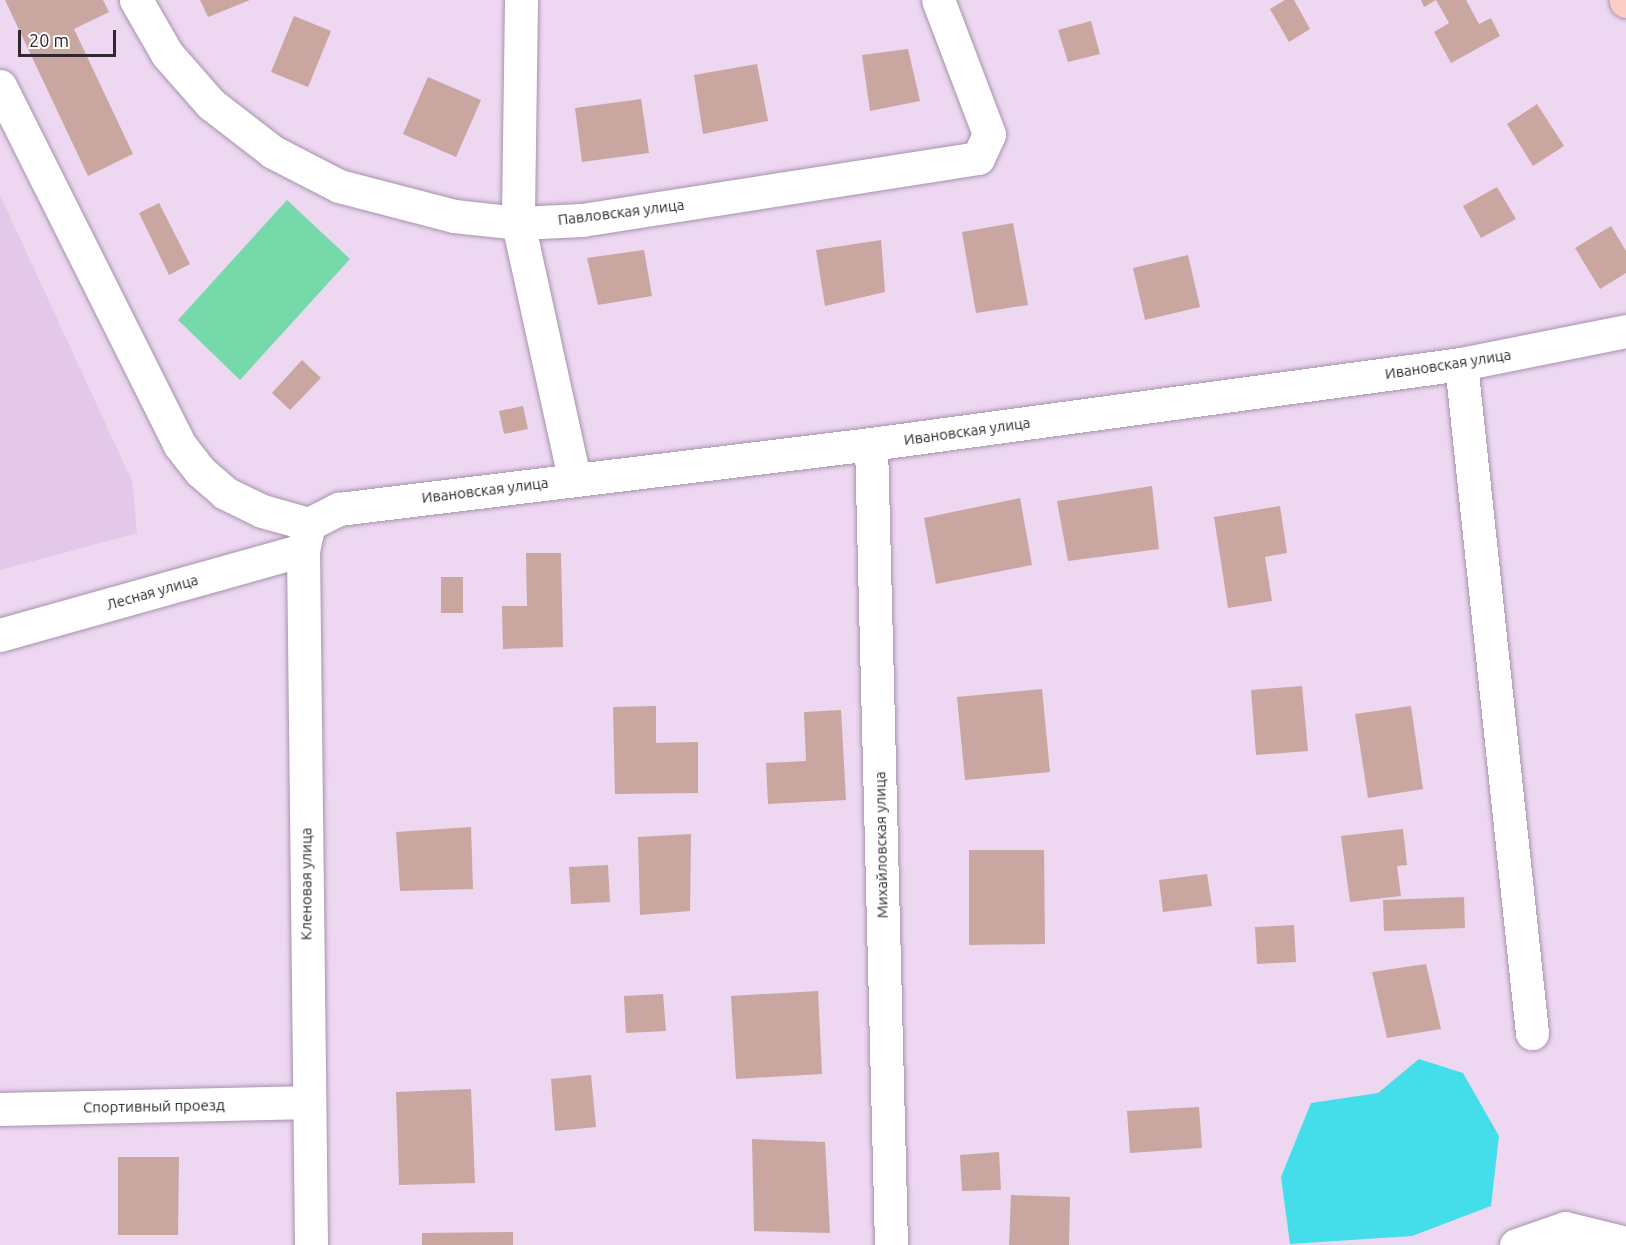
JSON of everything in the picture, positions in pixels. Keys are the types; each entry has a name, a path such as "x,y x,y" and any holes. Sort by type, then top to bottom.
{"street":[{"name":"Павловская улица","path":"136,0 167,54 211,104 273,152 339,186 454,216 518,223 582,220 978,158 986,147 989,134 938,0"},
{"path":"521,0 518,223 574,478"},
{"path":"0,86 179,444 200,471 225,493 262,511 306,537"},
{"name":"Ивановская улица","path":"306,537 339,509 574,478 871,444 1461,364 1626,331"},
{"path":"1461,364 1533,1033"},
{"name":"Михайловская улица","path":"871,444 891,1245"},
{"name":"Лесная улица","path":"0,635 306,537"},
{"name":"Кленовая улица","path":"306,537 307,1102 311,1245"},
{"name":"Спортивный проезд","path":"0,1109 307,1102"},
{"path":"1516,1245 1565,1228 1626,1243"}],"shaded area":[{"path":"0,195 132,481 137,533 0,570"}],"green space":[{"path":"287,200 350,259 240,380 178,320"}],"water":[{"path":"1419,1059 1463,1073 1499,1136 1491,1206 1412,1236 1290,1244 1281,1177 1311,1103 1378,1093"}],"building":[{"path":"5,0 103,0 109,12 74,29 133,154 88,176"},
{"path":"200,0 250,0 208,17"},
{"path":"1285,0 1294,0 1310,29 1289,42 1270,9"},
{"path":"1421,0 1436,0 1424,7"},
{"path":"1436,0 1466,0 1479,24 1491,18 1500,36 1451,63 1434,32 1449,23"},
{"path":"294,16 331,31 308,87 271,72"},
{"path":"1091,21 1100,54 1068,62 1058,30"},
{"path":"908,49 920,101 870,111 862,55"},
{"path":"757,64 768,121 703,134 694,75"},
{"path":"428,77 481,100 456,157 403,134"},
{"path":"641,99 649,153 582,162 575,108"},
{"path":"1537,104 1564,146 1533,166 1507,124"},
{"path":"1497,187 1516,219 1481,238 1463,206"},
{"path":"159,203 190,264 169,275 139,213"},
{"path":"1013,223 1028,305 976,313 962,232"},
{"path":"1611,226 1626,251 1626,273 1600,289 1575,248"},
{"path":"881,240 885,292 825,306 816,250"},
{"path":"644,250 652,296 598,305 587,258"},
{"path":"1188,255 1200,307 1145,320 1133,268"},
{"path":"302,360 321,378 290,410 272,393"},
{"path":"523,406 528,429 504,434 499,411"},
{"path":"1152,486 1159,549 1068,561 1057,501"},
{"path":"1020,498 1032,565 936,584 924,518"},
{"path":"1280,506 1287,553 1265,557 1272,601 1228,608 1214,517"},
{"path":"526,553 561,553 563,647 503,649 502,606 527,606"},
{"path":"441,577 463,577 463,613 441,613"},
{"path":"1302,686 1308,751 1256,755 1251,690"},
{"path":"1042,689 1050,772 965,780 957,697"},
{"path":"656,706 656,743 698,742 698,793 615,794 613,707"},
{"path":"1411,706 1423,789 1368,798 1355,714"},
{"path":"841,710 846,800 768,804 766,763 806,761 804,712"},
{"path":"471,827 473,889 400,891 396,832"},
{"path":"1403,829 1407,865 1397,866 1401,896 1350,902 1341,836"},
{"path":"691,834 690,911 640,915 638,837"},
{"path":"969,850 1044,850 1045,944 969,945"},
{"path":"608,865 610,902 571,904 569,867"},
{"path":"1207,874 1212,906 1163,912 1159,880"},
{"path":"1464,897 1465,928 1384,931 1383,900"},
{"path":"1294,925 1296,962 1257,964 1255,927"},
{"path":"1426,964 1441,1029 1387,1038 1372,972"},
{"path":"818,991 822,1074 736,1079 731,996"},
{"path":"663,994 666,1031 626,1033 624,996"},
{"path":"591,1075 596,1127 555,1131 551,1079"},
{"path":"471,1089 475,1183 399,1185 396,1092"},
{"path":"1199,1107 1202,1148 1130,1153 1127,1111"},
{"path":"752,1139 825,1142 830,1233 754,1231"},
{"path":"999,1152 1001,1190 962,1191 960,1155"},
{"path":"118,1157 179,1157 178,1235 118,1235"},
{"path":"1011,1195 1070,1197 1069,1245 1009,1245"},
{"path":"513,1232 513,1245 422,1245 422,1233"}]}
